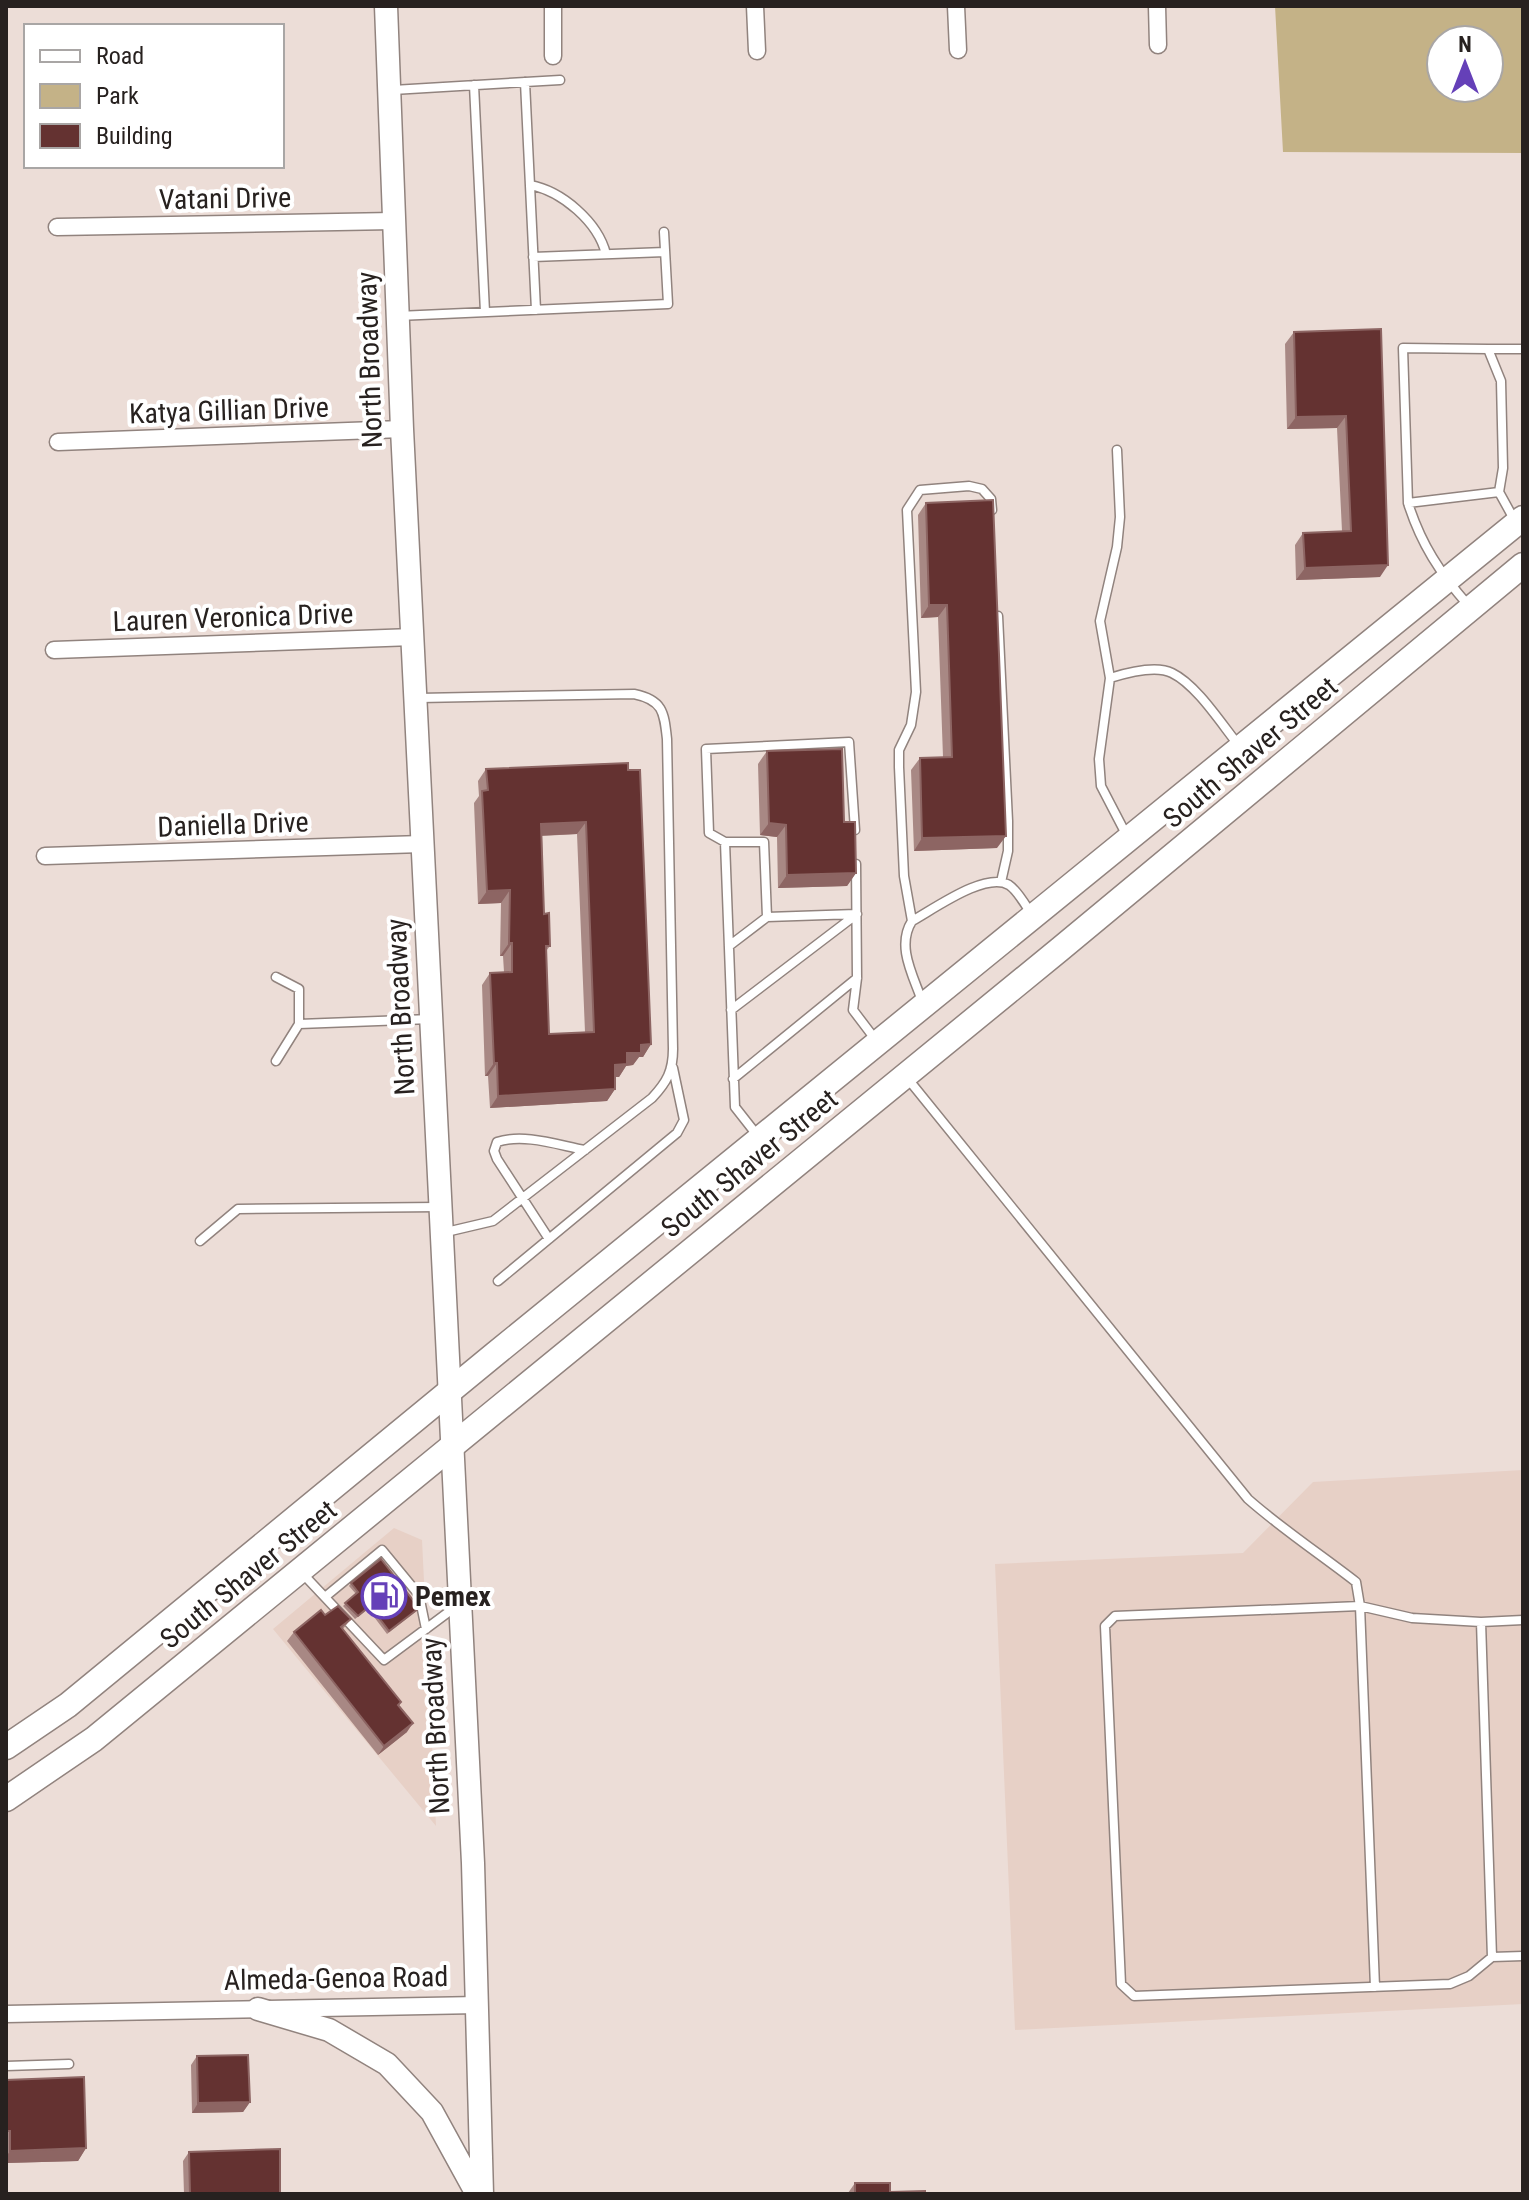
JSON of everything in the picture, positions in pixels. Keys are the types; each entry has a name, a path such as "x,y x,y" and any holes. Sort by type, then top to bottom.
{"main road":[{"name":"South Shaver Street","path":"6,1747 68,1705 160,1631 1519,521"},
{"name":"South Shaver Street","path":"6,1799 94,1739 1059,950 1523,565"},
{"path":"1240,748 1264,779"},
{"path":"1033,916 1059,950"},
{"path":"878,1042 905,1075"},
{"path":"160,1631 186,1664"}],"street":[{"name":"North Broadway","path":"386,6 402,429 478,2005"},
{"path":"553,6 553,56"},
{"path":"755,6 757,51"},
{"path":"956,6 958,50"},
{"path":"1157,6 1158,45"},
{"name":"Vatani Drive","path":"57,227 393,221"},
{"name":"Katya Gillian Drive","path":"58,442 402,429"},
{"name":"Lauren Veronica Drive","path":"54,650 413,637"},
{"name":"Daniella Drive","path":"45,856 422,844"},
{"name":"Almeda-Genoa Road","path":"6,2014 478,2005 480,2194"},
{"path":"258,2009 329,2030 387,2064 432,2112 480,2194"}],"lane":[{"path":"389,90 560,80"},
{"path":"525,82 536,310"},
{"path":"474,85 485,312"},
{"path":"530,185 552,192 592,225 603,240 606,254"},
{"path":"397,316 668,304 664,232"},
{"path":"533,257 665,252"},
{"path":"1471,608 1446,580 1418,535 1408,503 1403,348 1523,349"},
{"path":"1488,349 1501,381 1503,468 1499,492 1519,521"},
{"path":"1117,450 1120,517 1117,547 1100,621 1110,678 1099,759 1101,786 1128,839"},
{"path":"912,921 904,876 899,767 899,750 911,725 916,692 907,510 920,490 969,486 982,489 991,499 992,514"},
{"path":"1408,503 1499,492"},
{"path":"997,606 1008,821 1008,851 1001,882"},
{"path":"1110,678 1128,672 1169,671 1188,684 1240,748"},
{"path":"415,699 634,694 651,697 660,706 667,739 673,1067 684,1120 677,1133 498,1281"},
{"path":"767,917 764,842 725,842 709,833 706,749 849,742 855,842"},
{"path":"725,842 735,1107 760,1139"},
{"path":"856,857 857,978 853,1010 878,1042"},
{"path":"923,1006 905,954 905,932 912,921 983,882 1001,882 1011,886 1033,916"},
{"path":"729,946 767,917 857,914"},
{"path":"731,1010 857,914"},
{"path":"276,977 299,989 299,1024 276,1061"},
{"path":"733,1079 857,978"},
{"path":"299,1024 431,1019"},
{"path":"441,1233 493,1221 652,1098 667,1082 673,1067"},
{"path":"905,1075 1248,1499 1277,1525 1313,1548 1356,1582 1360,1606 1375,1987"},
{"path":"549,1239 497,1159 494,1151 497,1142 521,1138 585,1150"},
{"path":"200,1241 238,1209 440,1207"},
{"path":"325,1597 382,1550 419,1595 426,1629"},
{"path":"300,1571 384,1660 459,1604"},
{"path":"1523,1620 1481,1622 1412,1618 1360,1606 1115,1616 1105,1626 1121,1984 1134,1996 1450,1984 1469,1976 1492,1957 1523,1956"},
{"path":"1481,1622 1492,1957"},
{"path":"6,2066 69,2064"}],"shaded area":[{"path":"1523,1470 1523,2004 1015,2030 995,1564 1243,1553 1313,1482"},
{"path":"394,1528 422,1540 436,1826 273,1629"}],"green space":[{"path":"1275,6 1523,6 1523,153 1283,152"}],"building":[{"path":"1381,329 1388,565 1305,568 1303,533 1351,531 1346,416 1296,417 1294,332"},
{"path":"993,500 1006,836 922,838 920,758 952,757 947,605 929,605 926,503"},
{"path":"842,749 844,822 855,822 856,873 787,875 786,825 769,823 767,751"},
{"path":"628,763 628,770 640,770 651,1044 641,1045 641,1053 627,1053 627,1064 615,1065 615,1089 498,1096 490,973 512,972 512,943 509,943 510,890 487,891 482,791 488,790 486,769","holes":["586,822 594,1032 549,1034 546,946 550,946 549,913 544,914 541,824"]},
{"path":"381,1559 418,1609 389,1631 370,1606 358,1616 345,1603 358,1592 351,1583"},
{"path":"338,1606 351,1619 341,1627 401,1702 398,1705 413,1723 384,1746 294,1632 321,1610 325,1615"},
{"path":"248,2055 250,2102 198,2103 197,2056"},
{"path":"84,2077 86,2148 10,2151 10,2131 6,2131 6,2080"},
{"path":"280,2149 280,2194 190,2194 189,2152"},
{"path":"855,2183 890,2183 890,2192 925,2191 925,2194 843,2194 855,2193"}],"place":[{"name":"Pemex","path":"384,1596"}]}
